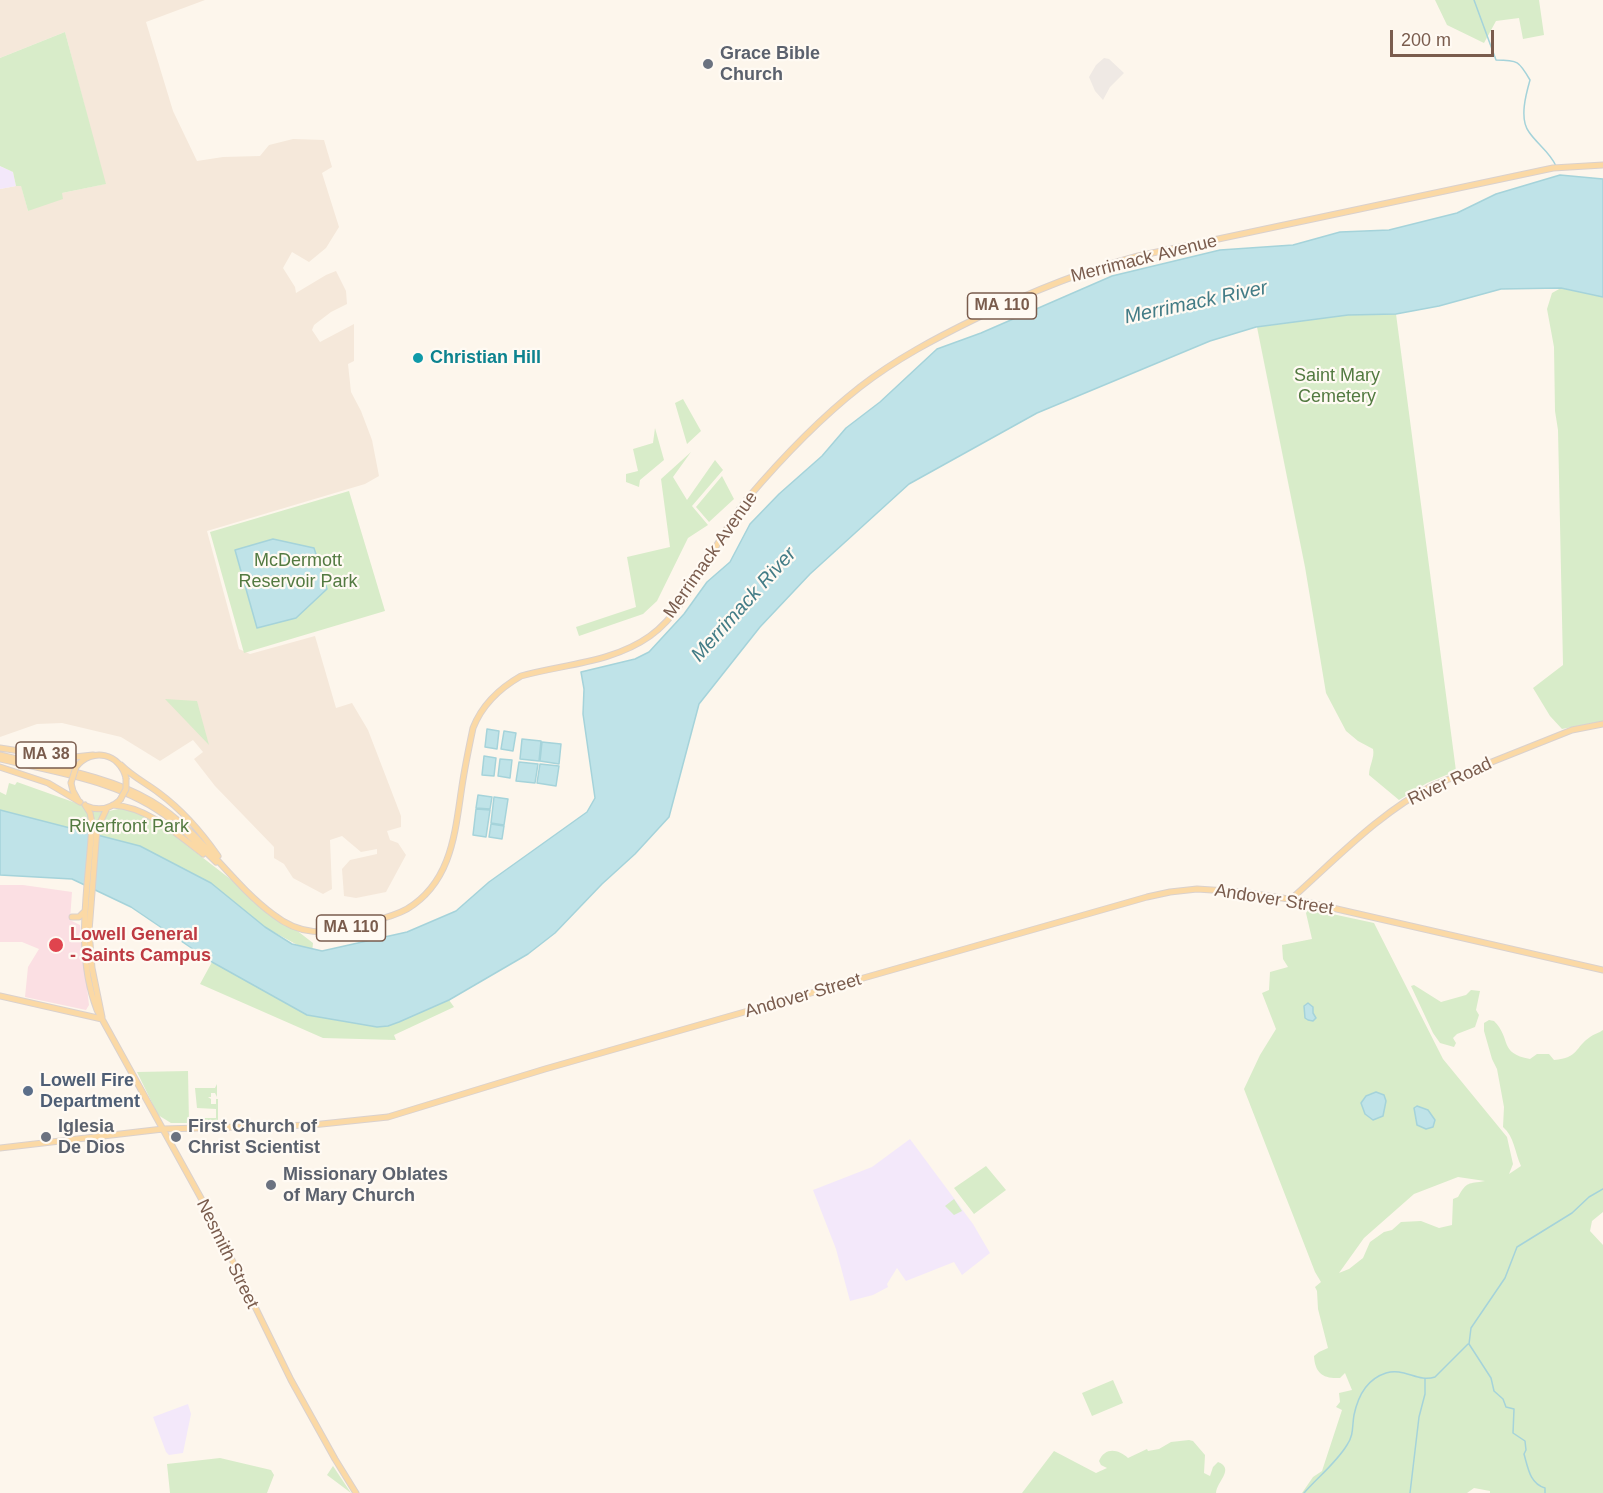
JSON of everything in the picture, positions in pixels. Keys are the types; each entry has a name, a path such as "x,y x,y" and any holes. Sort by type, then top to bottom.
{"main road":[{"name":"Merrimack Avenue","path":"235,879 278,919 309,932 344,930 390,916 410,907 434,885 449,857 472,728 478,716 496,694 508,683 521,676 619,654 651,635 676,609 746,501 792,449 860,387 897,361 936,338 1045,286 1138,256 1553,168 1603,165"},
{"name":"River Road","path":"1290,900 1345,851 1413,796 1434,785 1572,730 1603,724"},
{"name":"MA 38","path":"0,748 69,758 93,755"},
{"path":"93,755 85,758 76,767 71,783 73,791 82,804 97,809 110,807 120,800 126,789 126,778 121,765"},
{"name":"MA 110","path":"93,755 108,756 132,776 164,797 210,844 235,879"},
{"path":"0,757 105,785 135,796 171,819 235,879"},
{"name":"MA 38","path":"0,767 48,783 82,804"},
{"name":"Nesmith Street","path":"82,804 91,816 95,828 88,900 89,940 93,976 102,1019"},
{"name":"MA 110","path":"110,807 132,808 158,822 235,879"},
{"name":"Nesmith Street","path":"95,828 110,807"},
{"name":"Andover Street","path":"0,1148 163,1129 312,1125 388,1117 545,1069 1147,897 1197,889 1242,892 1290,900 1603,970"},
{"name":"Nesmith Street","path":"88,900 85,911 85,958 93,999 102,1019 221,1237 291,1380 335,1459 356,1491"},
{"path":"72,917 80,916 85,911"},
{"path":"89,940 93,934 100,933"},
{"path":"0,996 102,1019"},
{"path":"78,1013 90,1010 93,999"}],"shaded area":[{"path":"0,0 205,0 146,22 173,111 197,161 223,157 260,156 269,145 293,139 324,140 332,167 322,173 339,227 326,248 309,262 292,252 283,268 295,287 296,293 336,271 346,291 347,304 331,312 314,325 312,330 320,342 354,324 354,361 348,364 351,392 372,440 379,476 365,484 207,531 239,649 250,654 315,636 336,708 352,703 368,730 401,816 401,827 387,831 390,840 398,843 406,855 386,892 356,898 344,896 342,869 350,860 377,854 377,849 361,852 342,836 330,840 332,889 323,894 293,878 284,864 274,858 274,847 215,786 194,759 203,752 193,740 160,761 121,737 62,723 37,724 0,737 0,189 21,185 28,211 62,193 105,184 65,32 0,58"},
{"path":"1104,58 1109,59 1124,73 1110,87 1103,100 1095,91 1089,77 1096,65"},
{"path":"0,166 13,172 16,186 0,189"},
{"name":"Lowell General - Saints Campus","path":"0,885 23,885 72,892 70,920 80,925 89,1005 86,1010 25,997 28,967 39,949 22,942 0,942"},
{"path":"910,1139 973,1224 990,1253 962,1275 954,1262 906,1281 897,1268 887,1284 888,1287 873,1295 850,1301 836,1249 813,1190 872,1167"},
{"path":"188,1404 191,1414 183,1453 169,1455 153,1417"}],"green space":[{"path":"1435,0 1539,0 1544,35 1523,39 1519,18 1496,21 1484,43 1447,25"},
{"path":"65,32 106,184 62,193 63,199 28,211 21,186 16,186 13,172 0,166 0,58"},
{"path":"1561,288 1603,297 1603,721 1562,729 1550,716 1533,688 1563,665 1558,430 1555,411 1554,347 1547,309 1552,293"},
{"name":"Saint Mary Cemetery","path":"1396,314 1456,771 1427,783 1399,800 1369,775 1373,749 1346,731 1326,693 1305,567 1257,327 1348,315"},
{"path":"683,399 701,431 687,444 675,403"},
{"path":"655,428 664,460 640,480 639,487 626,482 626,474 638,471 633,449 653,443"},
{"path":"691,452 673,477 687,500 715,460 723,470 692,506 708,525 688,538 657,601 643,614 579,636 576,627 636,607 627,557 670,547 661,479"},
{"path":"722,476 734,499 709,522 696,507"},
{"name":"McDermott Reservoir Park","path":"349,491 385,611 244,653 210,532"},
{"path":"165,699 197,701 209,745"},
{"name":"Riverfront Park","path":"17,782 104,813 124,808 145,813 313,943 312,953 270,930 0,816 0,792 6,795 9,783 15,785"},
{"path":"1309,909 1374,923 1443,1059 1507,1137 1513,1164 1509,1174 1521,1166 1512,1140 1503,1127 1504,1107 1497,1069 1484,1031 1484,1023 1489,1020 1494,1021 1509,1049 1513,1053 1530,1059 1537,1054 1549,1054 1554,1060 1568,1057 1590,1037 1603,1030 1603,1212 1592,1221 1590,1231 1603,1245 1603,1493 1490,1493 1490,1491 1474,1488 1467,1493 1302,1493 1313,1477 1322,1471 1342,1410 1336,1407 1340,1402 1339,1393 1352,1390 1345,1373 1340,1378 1329,1377 1321,1374 1316,1367 1314,1356 1328,1348 1315,1287 1321,1282 1315,1272 1244,1089 1260,1055 1276,1029 1262,993 1269,990 1270,972 1288,967 1283,959 1282,945 1312,939 1306,913","holes":["1458,1177 1485,1181 1468,1184 1458,1197 1453,1199 1452,1225 1439,1228 1421,1221 1401,1222 1392,1230 1384,1232 1370,1242 1363,1258 1349,1269 1339,1273 1364,1238 1414,1194"]},
{"path":"212,962 307,1015 399,1022 449,1000 454,1007 394,1035 396,1040 323,1038 200,984"},
{"path":"1414,985 1441,1002 1466,995 1471,990 1480,991 1476,1010 1479,1015 1475,1027 1457,1034 1453,1038 1456,1043 1454,1047 1440,1043 1411,986"},
{"path":"188,1071 189,1123 171,1123 158,1115 137,1072"},
{"path":"217,1084 217,1097 215,1093 211,1093 211,1097 208,1097 211,1099 211,1104 216,1104 216,1099 218,1099 218,1121 197,1121 197,1118 216,1118 216,1109 197,1108 195,1088 215,1088"},
{"path":"986,1166 1006,1190 974,1214 954,1188"},
{"path":"954,1199 962,1211 954,1215 945,1206"},
{"path":"1113,1380 1123,1403 1092,1416 1082,1393"},
{"path":"1193,1441 1205,1455 1204,1473 1210,1476 1213,1467 1218,1462 1225,1468 1216,1493 1022,1493 1054,1451 1096,1473 1107,1468 1099,1461 1105,1453 1116,1451 1128,1458 1147,1449 1148,1451 1159,1449 1171,1442"},
{"path":"220,1458 271,1470 274,1475 267,1493 170,1493 167,1464"},
{"path":"333,1466 351,1493 327,1475"}],"water":[{"name":"Merrimack River","path":"1560,175 1603,179 1603,297 1561,288 1501,289 1439,306 1396,314 1348,315 1256,327 1210,341 1037,413 909,484 810,574 760,627 699,704 669,817 555,933 528,954 449,1000 388,1026 377,1027 307,1015 212,962 131,907 72,879 0,875 0,810 140,846 211,883 265,927 292,944 322,951 407,932 456,911 489,882 587,812 595,798 583,714 584,689 581,672 635,659 649,652 684,614 707,582 730,562 750,524 779,494 822,456 846,428 880,402 937,349 981,333 1112,276 1220,250 1293,245 1340,232 1389,230 1457,213 1496,194"},
{"path":"273,539 314,548 327,589 296,618 257,628 235,550"},
{"path":"487,729 499,731 497,749 485,747"},
{"path":"504,731 516,733 513,751 501,749"},
{"path":"522,739 541,741 539,761 520,759"},
{"path":"542,742 561,744 559,764 540,761"},
{"path":"484,756 496,758 494,776 482,775"},
{"path":"500,759 512,760 510,778 498,776"},
{"path":"519,762 538,764 535,783 516,781"},
{"path":"540,764 559,766 556,786 537,783"},
{"path":"478,795 492,797 490,809 476,808"},
{"path":"494,797 508,799 504,825 491,823"},
{"path":"476,809 490,810 486,837 473,835"},
{"path":"491,824 504,826 502,839 489,837"},
{"path":"1308,1003 1313,1007 1316,1018 1313,1021 1305,1018 1304,1006"},
{"path":"1376,1092 1384,1095 1386,1101 1383,1116 1373,1120 1365,1114 1361,1103 1366,1096"},
{"path":"1417,1106 1428,1110 1435,1120 1433,1127 1426,1129 1417,1125 1414,1108"}],"waterway":[{"path":"1474,0 1496,60 1514,61 1530,80 1524,106 1526,127 1556,166"},
{"path":"1545,1493 1545,1488 1536,1483 1528,1470 1524,1454 1525,1441 1513,1433 1514,1409 1506,1407 1503,1399 1494,1391 1491,1378 1469,1344 1471,1328 1505,1278 1517,1247 1572,1213 1589,1197 1603,1189"},
{"path":"1304,1493 1343,1452 1352,1434 1354,1415 1361,1395 1374,1379 1393,1372 1423,1378 1435,1377 1468,1344"},
{"path":"1410,1493 1419,1417 1425,1394 1425,1379"}],"place":[{"name":"Grace Bible Church","path":"708,64"},
{"name":"Christian Hill","path":"418,358"},
{"name":"Lowell General - Saints Campus","path":"56,945"},
{"name":"Lowell Fire Department","path":"28,1091"},
{"name":"Iglesia De Dios","path":"46,1137"},
{"name":"First Church of Christ Scientist","path":"176,1137"},
{"name":"Missionary Oblates of Mary Church","path":"271,1185"}]}
